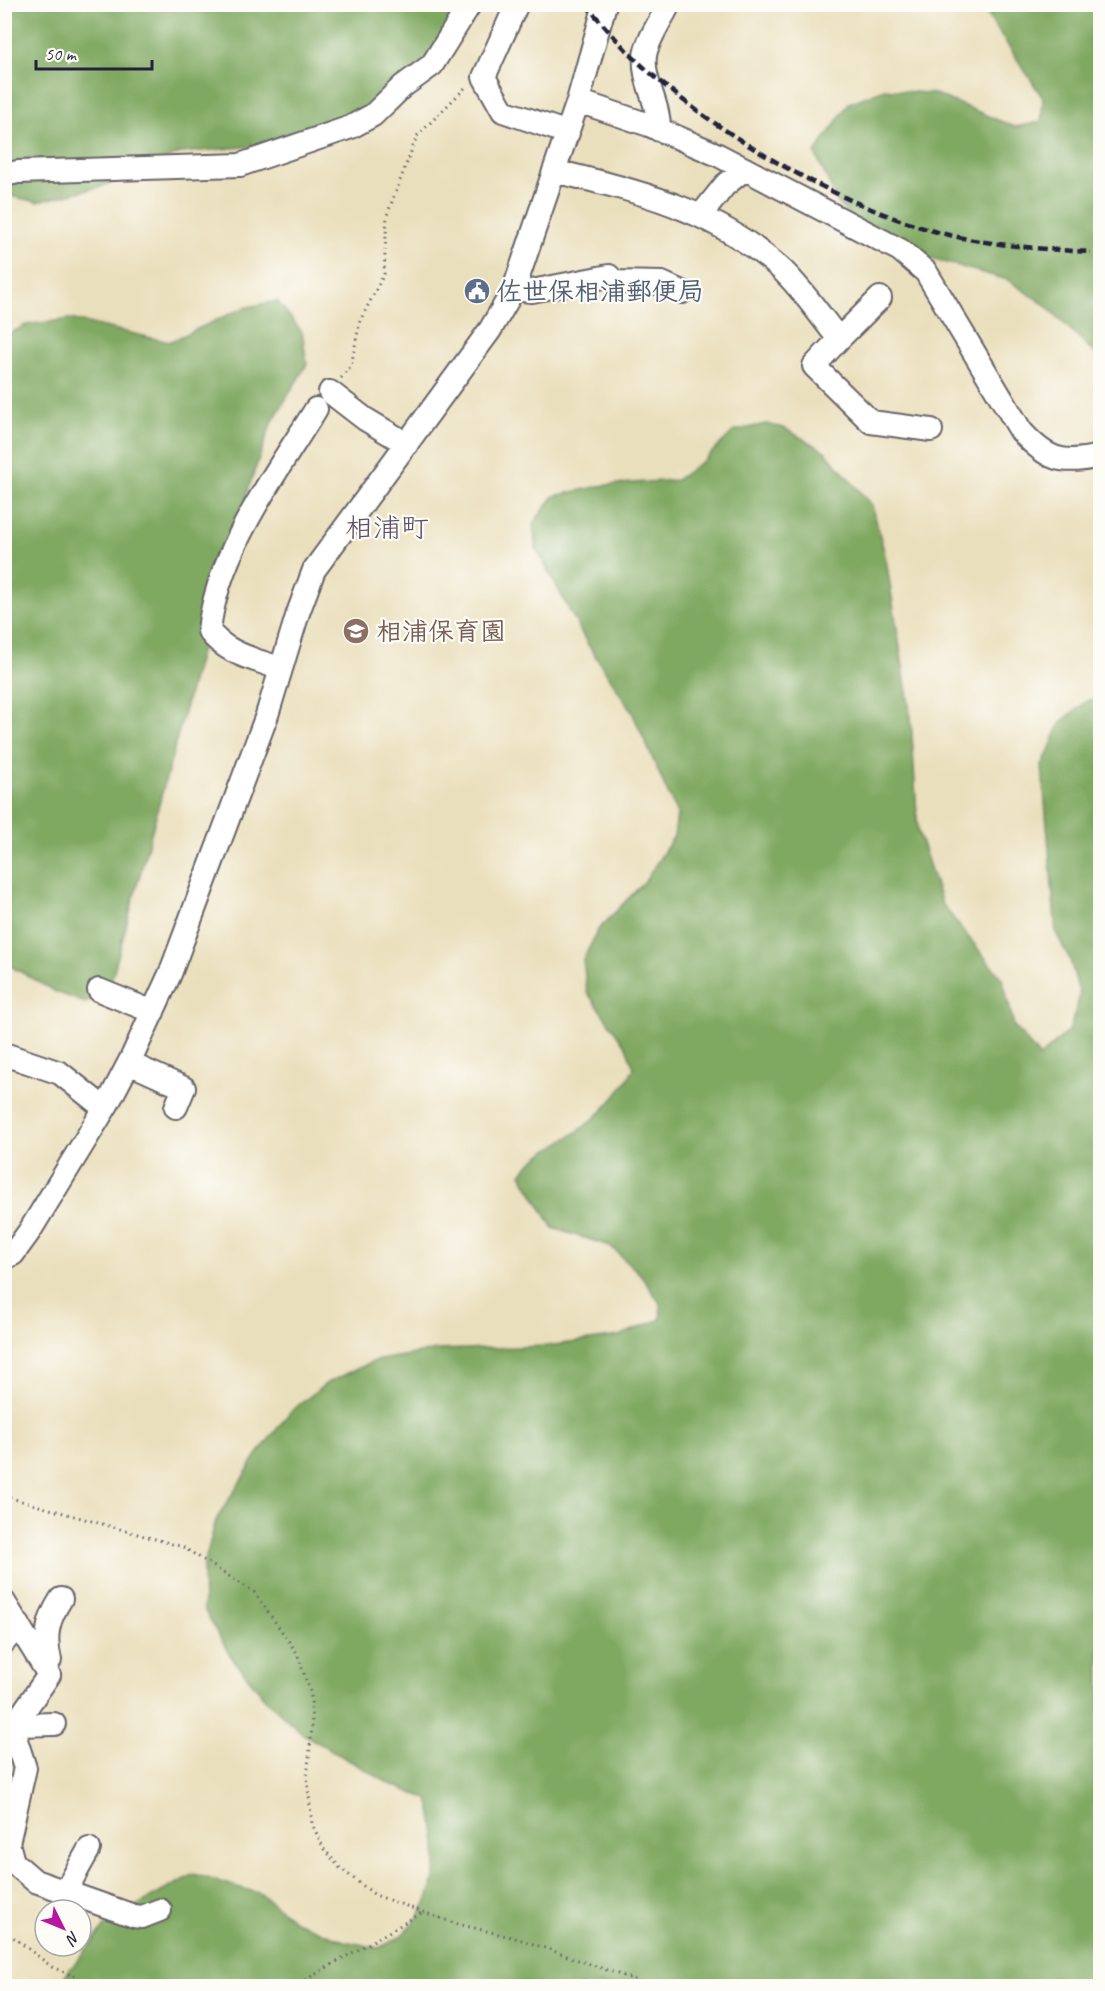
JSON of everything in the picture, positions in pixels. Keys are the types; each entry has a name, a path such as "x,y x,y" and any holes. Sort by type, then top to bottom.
{"street":[{"path":"4,175 18,172 240,165 351,127 373,115 403,86 432,65 470,4"},
{"path":"517,4 484,77 503,111 568,133"},
{"path":"4,1258 13,1254 29,1232 104,1108 129,1063 153,1012 170,974 239,791 314,570 503,310 514,289 568,133 605,4"},
{"path":"659,130 660,114 647,76 645,55 669,4"},
{"path":"578,101 659,130 745,169 900,250 926,272 1021,431 1039,451 1057,460 1081,460 1101,456"},
{"path":"701,215 725,185 745,169"},
{"path":"554,171 625,188 701,215 738,235 782,270 839,339"},
{"path":"514,289 532,291 609,276 614,282 662,283 682,292"},
{"path":"880,298 814,366 871,422 931,430"},
{"path":"330,392 365,419 406,444"},
{"path":"281,669 229,650 218,643 209,631 212,605 228,561 259,499 316,409"},
{"path":"99,990 153,1012"},
{"path":"4,1054 60,1073 104,1108"},
{"path":"129,1063 184,1088 176,1107"},
{"path":"42,1662 51,1660 46,1644 47,1628 61,1599"},
{"path":"4,1602 12,1633 42,1662 49,1675 20,1718 18,1725 16,1740 24,1768 6,1852 22,1873 35,1881 134,1916 142,1917 160,1911"},
{"path":"18,1725 54,1724"},
{"path":"65,1892 89,1849"}],"path":[{"path":"330,392 351,366 360,321 384,274 387,215 417,136 466,86 475,85 484,77"},
{"path":"4,1497 183,1547 254,1592 297,1653 311,1695 312,1728 307,1777 312,1824 324,1849 340,1868 375,1895 423,1912 519,1939 652,1986"},
{"path":"295,1986 423,1912"},
{"path":"4,1930 52,1966 98,1986"}],"green space":[{"path":"4,5 475,5 444,56 397,109 348,137 180,153 103,186 37,202 5,195"},
{"path":"981,5 1100,5 1100,358 1045,305 1008,280 879,244 839,205 815,153 849,103 884,89 935,94 1015,127 1041,122 1043,98"},
{"path":"277,301 302,332 307,364 271,424 250,484 210,616 108,993 85,1003 56,992 5,963 5,336 26,325 70,319 169,342 243,308"},
{"path":"766,424 784,428 825,451 872,505 886,559 911,718 918,831 942,904 1003,980 1014,1026 1040,1057 1070,1029 1080,995 1070,960 1056,933 1042,766 1061,722 1088,700 1100,699 1100,1986 47,1986 59,1983 79,1958 93,1958 93,1941 110,1920 194,1874 261,1894 295,1921 344,1941 379,1948 403,1934 426,1904 432,1887 436,1853 428,1799 390,1784 303,1734 266,1700 230,1655 204,1609 203,1568 216,1520 257,1455 290,1412 327,1383 374,1361 437,1350 547,1346 619,1336 661,1319 660,1303 640,1274 610,1246 553,1228 521,1174 539,1156 575,1133 601,1112 616,1096 634,1068 626,1047 587,992 583,960 598,930 645,881 674,836 677,814 632,712 587,643 536,548 533,524 554,496 605,485 676,480 704,460 734,431"}],"railway":[{"path":"585,4 634,58 699,112 776,162 817,184 858,203 937,232 994,243 1091,252"}],"place":[{"name":"佐世保相浦郵便局","path":"477,291"},
{"name":"相浦保育園","path":"356,631"}],"district":[{"name":"相浦町","path":"387,527"}]}
